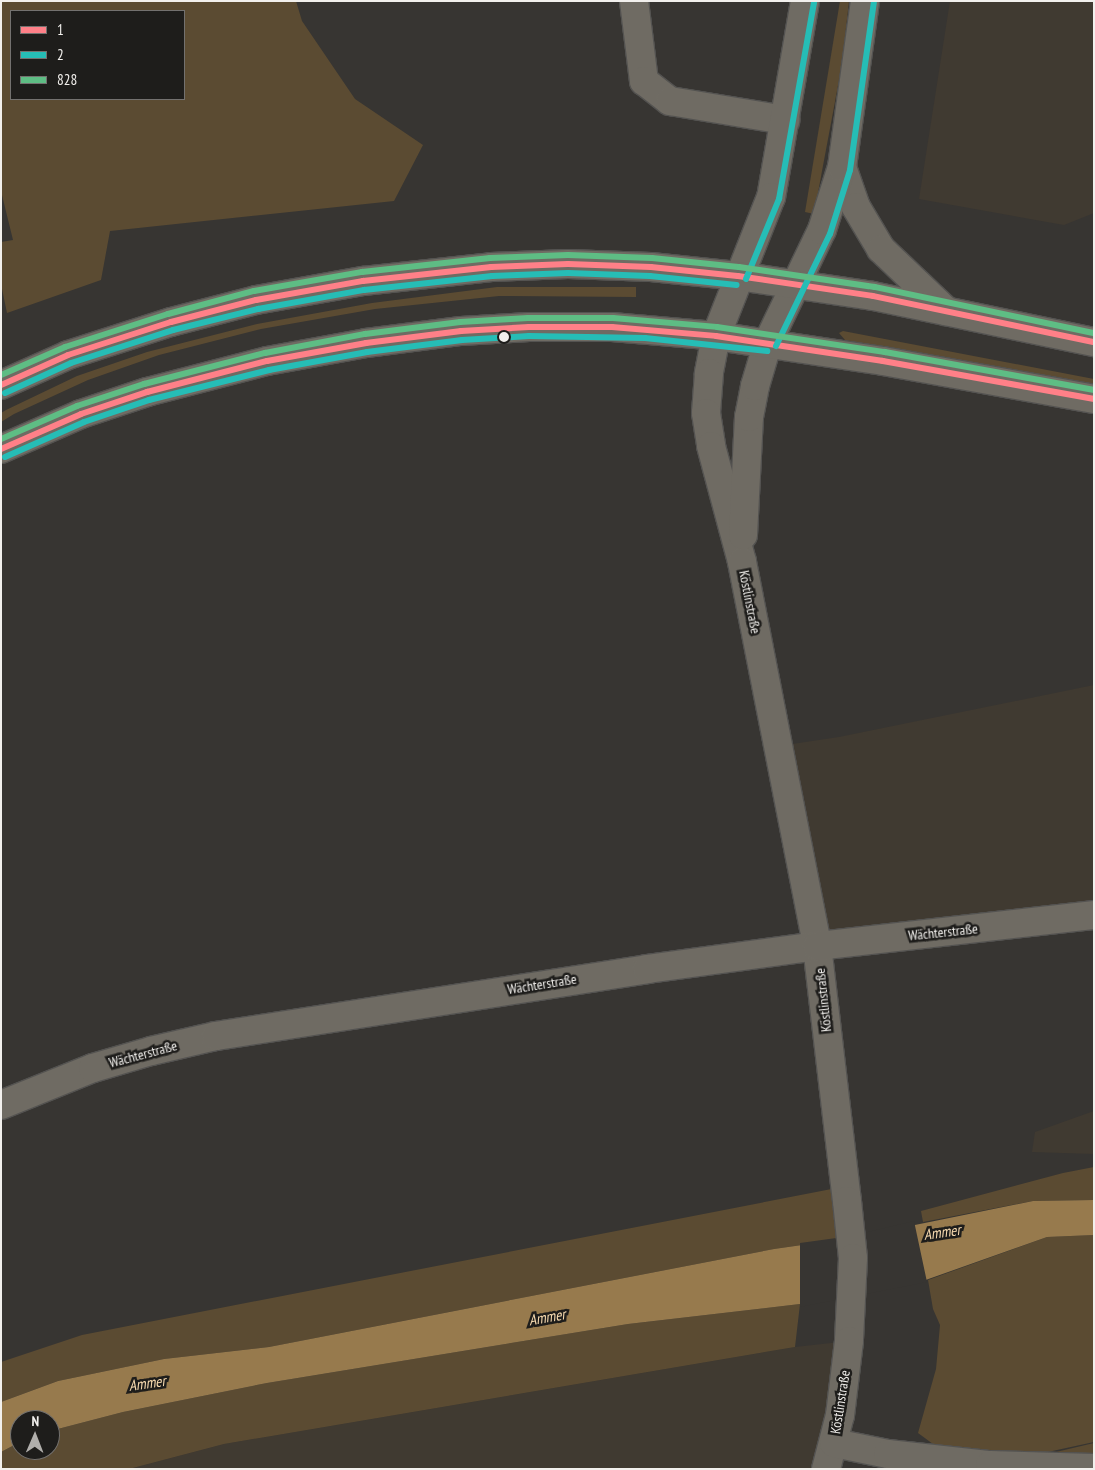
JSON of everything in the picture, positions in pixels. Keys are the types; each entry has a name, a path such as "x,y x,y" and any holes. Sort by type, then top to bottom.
{"street":[{"path":"634,1 644,81 663,96 670,101 785,120"},
{"name":"Köstlinstraße","path":"805,1 770,197 716,336 709,373 706,413 711,446 742,562 817,946 853,1258 849,1341 840,1415 826,1469"},
{"name":"Köstlinstraße","path":"742,562 749,417 755,386 768,342 822,230 842,167 865,1"},
{"path":"842,167 856,207 881,248 946,310"},
{"path":"1,385 68,356 171,322 256,300 363,281 491,267 568,264 651,266 797,283 946,310 1094,342"},
{"path":"1,449 21,438 81,414 147,392 267,361 366,343 462,331 530,327 612,327 768,342 1094,399"},
{"name":"Wächterstraße","path":"2,1102 93,1068 151,1051 216,1036 647,968 817,946 1094,915"},
{"path":"834,1443 888,1454 990,1466 1094,1468"}],"shaded area":[{"path":"1,1 296,1 302,21 355,99 423,145 394,201 110,231 101,280 7,313 1,284 1,242 13,240 1,191"},
{"path":"840,1 849,1 842,64 814,214 805,212"},
{"path":"950,1 1094,1 1094,213 1064,225 919,199"},
{"path":"497,287 636,287 636,297 499,296 375,309 261,329 159,355 88,380 14,414 1,422 1,413 6,410 77,376 147,352 257,324 372,303"},
{"path":"843,331 1094,379 1094,387 845,340 839,333"},
{"path":"1094,685 1094,915 817,946 779,746 839,737"},
{"path":"1094,1111 1094,1154 1032,1152 1035,1132"},
{"path":"1094,1167 1094,1200 1033,1201 923,1222 921,1211 1063,1173"},
{"path":"847,1186 851,1238 774,1249 269,1347 164,1359 58,1381 1,1402 1,1362 82,1335"},
{"path":"1094,1235 1094,1442 1020,1458 971,1452 933,1444 918,1433 936,1369 940,1325 933,1309 928,1280 1047,1237"},
{"path":"800,1304 795,1347 224,1444 129,1469 1,1469 1,1452 10,1447 10,1460 60,1460 60,1428 123,1412 267,1383 628,1324"},
{"path":"849,1341 819,1469 129,1469 224,1444 795,1347"},
{"path":"1094,1443 1094,1460 1022,1460"}],"water":[{"name":"Ammer","path":"1094,1200 1094,1235 1047,1237 920,1282 800,1304 628,1324 267,1383 123,1412 60,1428 60,1410 10,1410 10,1447 1,1452 1,1402 58,1381 164,1359 269,1347 774,1249 851,1238 1033,1201"}],"pier":[{"path":"914,1221 927,1282 800,1307 800,1243 851,1236"}],"transit line":[{"name":"2","path":"746,279 779,199 814,2"},
{"name":"2","path":"776,346 830,234 850,170 874,2"},
{"name":"828","path":"1,375 65,347 168,314 254,291 362,272 490,258 568,255 652,258 739,267 875,287 1094,333"},
{"name":"1","path":"1,385 68,355 171,322 256,300 363,281 491,267 568,264 651,267 738,276 873,296 1094,342"},
{"name":"2","path":"5,393 71,363 173,330 258,309 364,290 492,276 568,273 650,276 737,285"},
{"name":"828","path":"1,439 77,406 144,384 265,353 365,334 460,322 528,318 613,318 717,327 885,352 1094,390"},
{"name":"1","path":"1,449 81,414 147,392 267,361 366,343 461,331 529,327 612,327 716,336 883,361 1094,399"},
{"name":"2","path":"5,457 84,422 149,400 269,370 367,352 462,340 529,336 645,338 767,351"}]}
